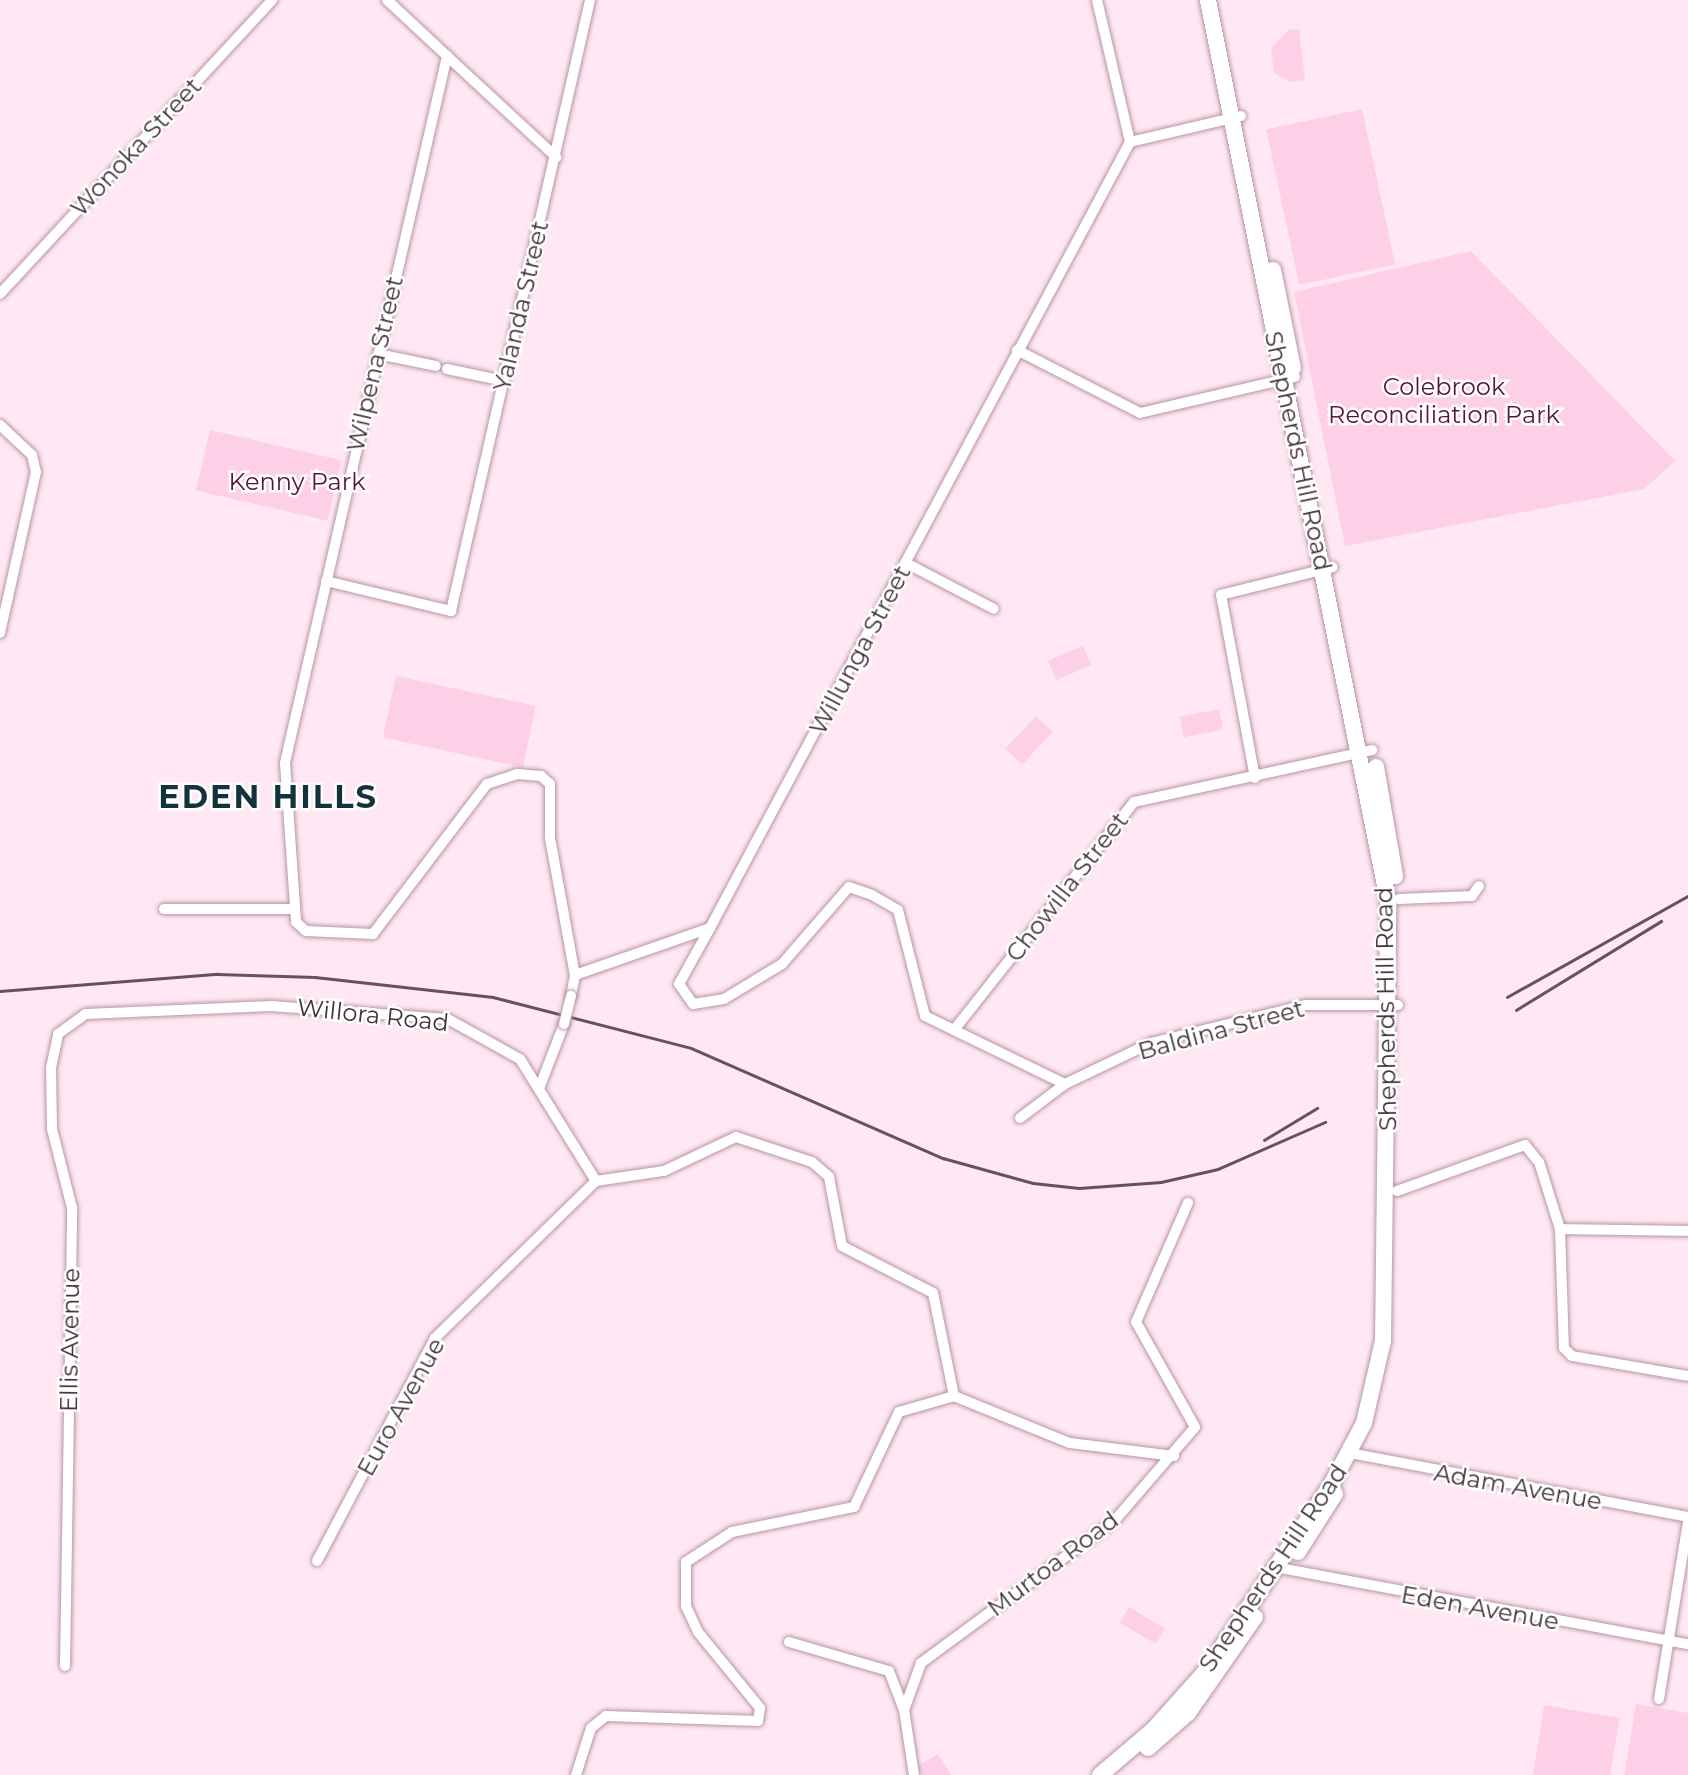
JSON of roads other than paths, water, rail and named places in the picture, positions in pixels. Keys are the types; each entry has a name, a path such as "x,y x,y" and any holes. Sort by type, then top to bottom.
{"main road":[{"name":"Shepherds Hill Road","path":"1208,0 1236,117 1328,569 1399,899 1393,1005 1383,1341 1371,1402 1354,1455"},
{"name":"Shepherds Hill Road","path":"1218,0 1236,117"},
{"name":"Shepherds Hill Road","path":"1113,1775 1188,1713 1354,1455 1387,1384 1397,1191 1393,1005 1388,901 1367,751"},
{"name":"Shepherds Hill Road","path":"1100,1775 1178,1706 1279,1570"}],"street":[{"name":"Wonoka Street","path":"0,293 272,0"},
{"path":"387,0 556,157"},
{"name":"Yalanda Street","path":"326,582 451,611 590,0"},
{"path":"1097,0 1130,142 1236,117"},
{"name":"Wilpena Street","path":"447,56 326,582 283,784 296,922 306,931 373,933 487,784 517,774 541,776 550,783 550,838 575,975"},
{"name":"Willunga Street","path":"954,1030 921,1010 898,910 872,895 849,887 782,964 724,999 693,1004 679,984 1130,142"},
{"path":"1017,350 1140,413 1291,379"},
{"path":"378,354 504,381"},
{"path":"0,425 32,455 36,472 0,633"},
{"path":"906,563 994,609"},
{"path":"1255,778 1221,596 1328,569"},
{"name":"Chowilla Street","path":"954,1030 1134,802 1255,778 1367,751"},
{"path":"1399,899 1472,896 1479,886"},
{"path":"164,909 295,909"},
{"path":"540,1086 564,1024 575,975 710,928"},
{"name":"Baldina Street","path":"1020,1118 1065,1084 1151,1043 1306,1005 1393,1005"},
{"name":"Willora Road","path":"67,1021 128,1007 342,1007 425,1016 505,1046 540,1086 596,1181"},
{"name":"Ellis Avenue","path":"65,1667 72,1208 50,1113 52,1048 67,1021"},
{"path":"954,1030 1065,1084"},
{"path":"596,1181 664,1171 736,1137 822,1168 830,1177 842,1246 933,1293 954,1396"},
{"path":"1397,1191 1525,1145 1539,1162 1560,1228 1564,1348 1572,1356 1688,1376"},
{"name":"Euro Avenue","path":"317,1561 435,1339 596,1181"},
{"name":"Murtoa Road","path":"914,1775 904,1710 921,1663 1116,1519 1174,1456 1195,1427 1136,1322 1188,1203"},
{"path":"1560,1228 1688,1231"},
{"path":"576,1775 591,1728 606,1716 758,1721 760,1708 698,1632 686,1606 686,1562 732,1532 854,1507 899,1412 954,1396 1070,1443 1174,1456"},
{"name":"Adam Avenue","path":"1354,1455 1688,1519"},
{"path":"1659,1699 1688,1519"},
{"name":"Eden Avenue","path":"1279,1570 1688,1644"},
{"path":"789,1642 889,1671 904,1710"}],"railway":[{"path":"1507,997 1688,896"},
{"path":"1516,1010 1661,921"},
{"path":"0,991 217,974 315,977 493,997 691,1048 943,1158 1033,1183 1079,1188 1161,1182 1218,1169 1325,1122"},
{"path":"1264,1140 1317,1108"}],"district":[{"name":"EDEN HILLS","path":"268,797"}],"park label":[{"name":"Colebrook Reconciliation Park","path":"1444,401"},
{"name":"Kenny Park","path":"297,482"}]}
